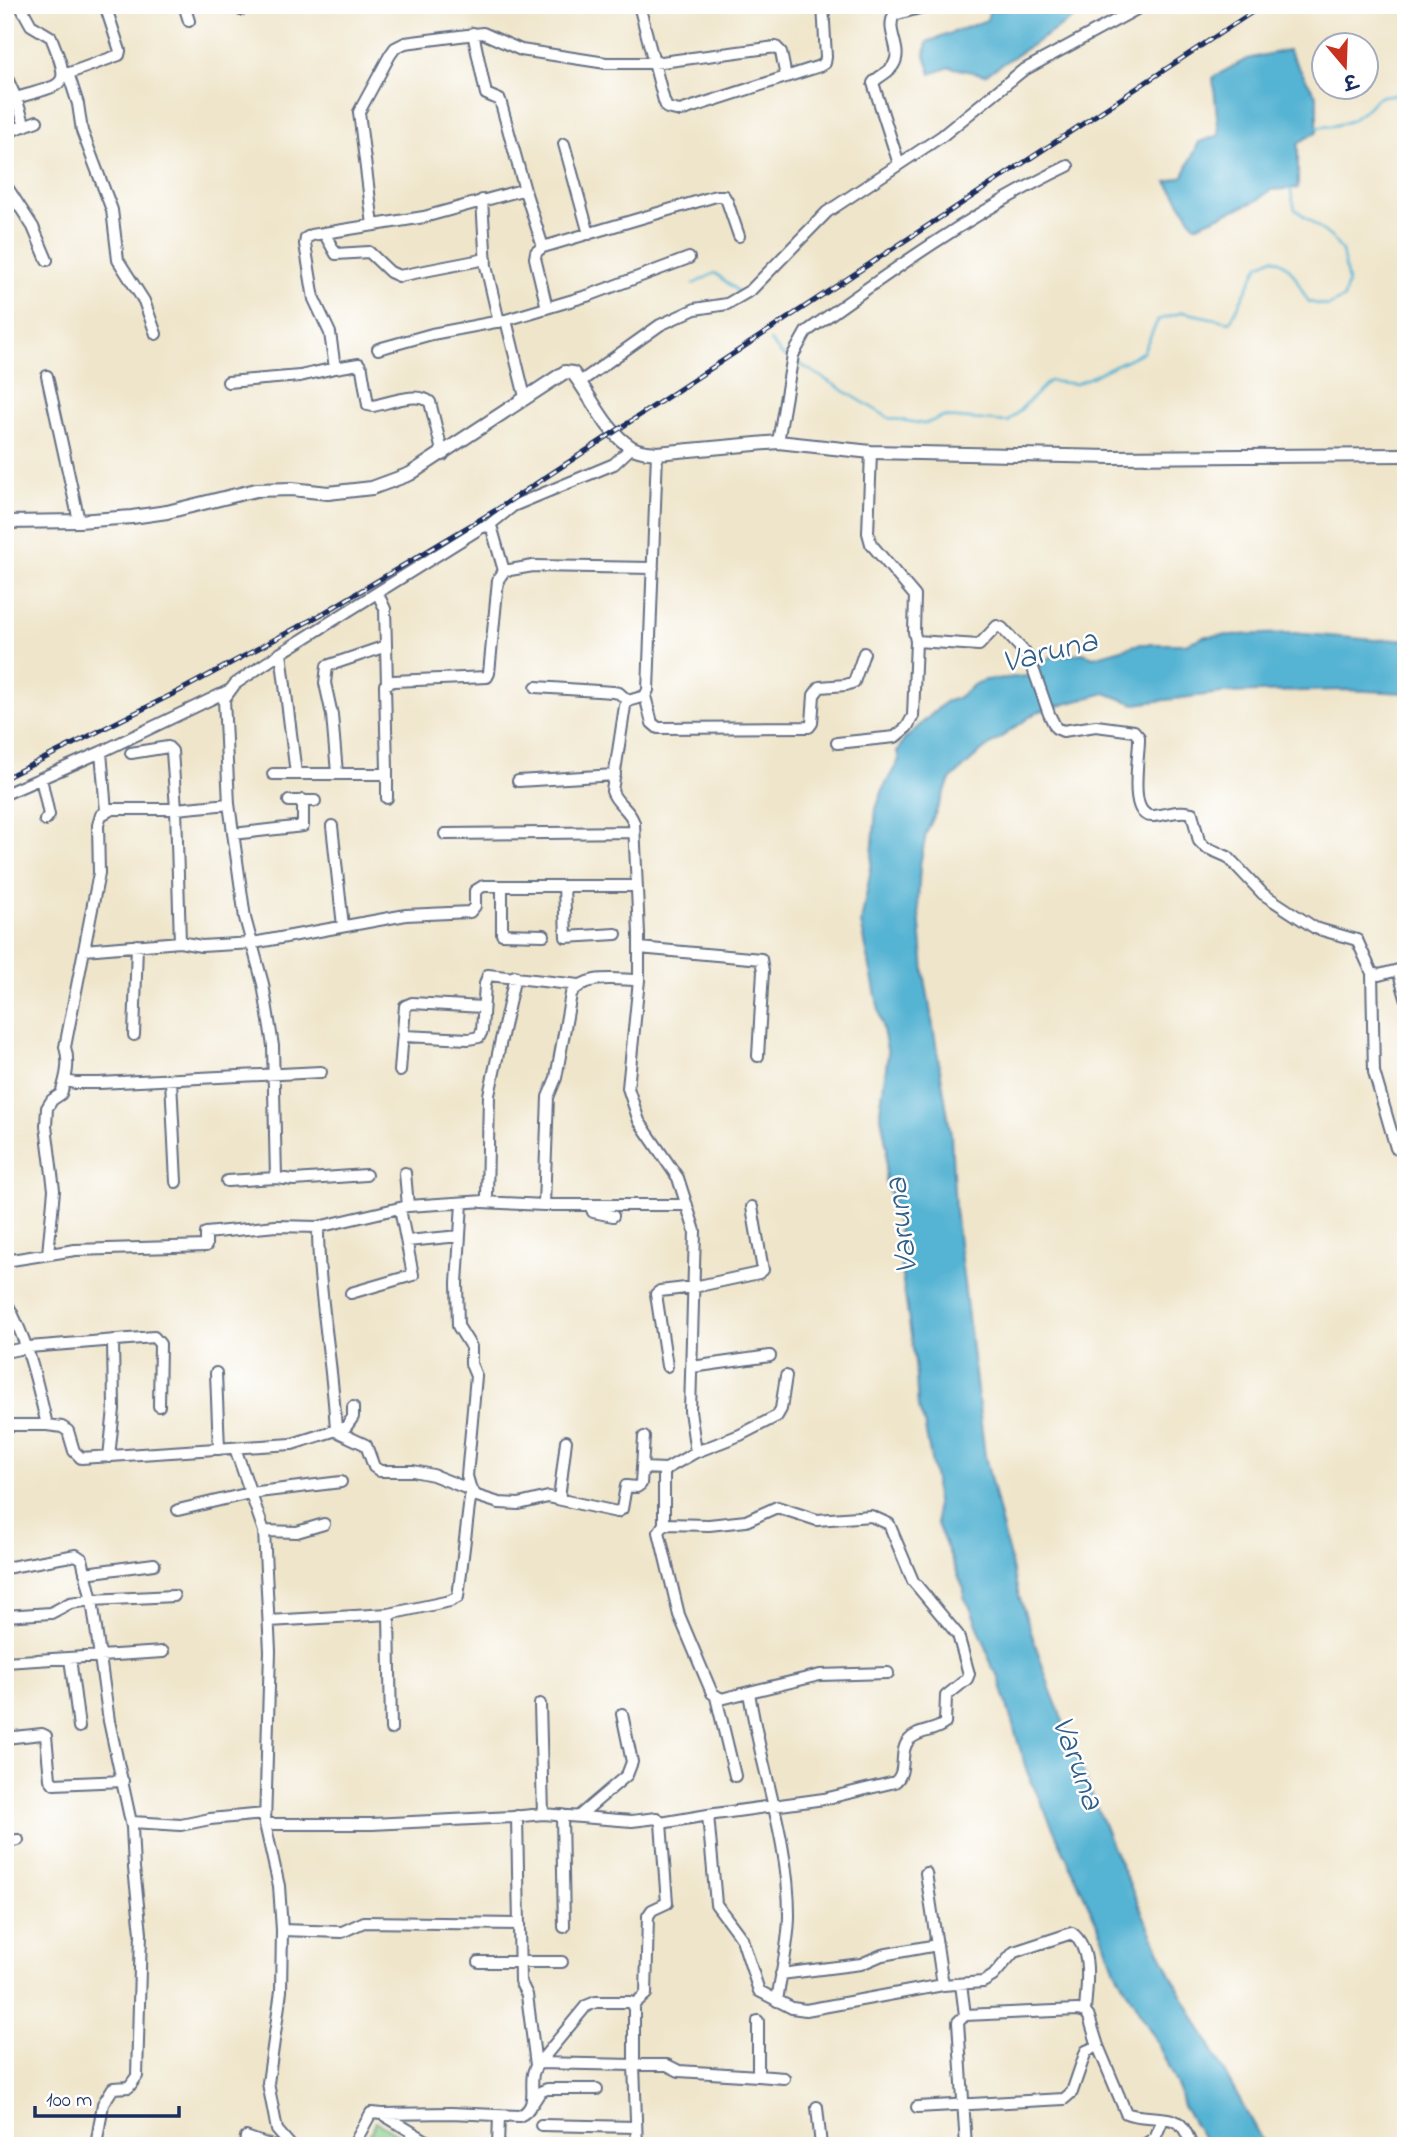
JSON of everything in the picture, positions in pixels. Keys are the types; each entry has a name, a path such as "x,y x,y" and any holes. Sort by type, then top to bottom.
{"street":[{"path":"20,5 31,25 51,37 78,104 82,131 114,216 120,267 144,301 156,334"},
{"path":"16,99 54,87 66,74 120,55 105,5"},
{"path":"184,5 188,21"},
{"path":"639,5 664,101 672,111 680,111 825,63 823,5"},
{"path":"899,164 873,83 895,64 897,56 890,26 894,15 930,5"},
{"path":"580,382 660,325 695,309 727,304 751,290 827,212 942,136 1022,71 1144,5"},
{"path":"473,33 486,94 500,100 542,247"},
{"path":"373,225 359,118 362,106 396,48 405,43 473,33 493,35 521,50 607,63 654,63 776,47 781,52 786,77"},
{"path":"5,74 25,126"},
{"path":"5,133 37,121"},
{"path":"564,144 589,234"},
{"path":"778,442 792,361 806,332 1009,198 1068,166"},
{"path":"5,184 33,226 47,260"},
{"path":"335,368 330,333 314,299 304,244 306,239 312,234 424,217 522,190 526,194"},
{"path":"547,308 535,258 536,252 542,247 716,196 724,196 727,201 739,236"},
{"path":"482,200 486,259 525,397"},
{"path":"324,233 336,254 369,252 390,272 399,276 486,259"},
{"path":"378,349 547,308 689,258"},
{"path":"228,382 300,376 359,364 368,405 417,397 430,402 443,454"},
{"path":"5,522 79,521 167,512 256,490 283,489 328,493 356,491 390,483 443,454 565,372 573,373 615,433 631,448 641,452 657,453 778,442 871,452 1111,457 1406,455"},
{"path":"47,376 79,521"},
{"path":"5,794 101,752 230,690 281,653 482,527 488,526 513,506 614,464 631,448"},
{"path":"837,743 895,737 907,727 913,716 915,596 875,550 868,533 871,452"},
{"path":"657,453 648,690 645,696 652,723 658,728 809,727 812,723 816,691 820,687 854,682 864,653"},
{"path":"488,526 492,529 504,571"},
{"path":"387,683 486,677 489,673 498,580 504,571 533,566 653,568"},
{"path":"378,594 385,609 387,798"},
{"path":"916,641 979,645 997,626 1002,628 1026,652 1056,728 1063,731 1096,726 1134,731 1139,737 1136,792 1142,814 1150,817 1186,811 1192,813 1199,841 1228,857 1263,894 1307,925 1357,940 1372,973 1374,1072 1396,1148"},
{"path":"337,773 332,715 326,689 327,666 386,646"},
{"path":"281,653 296,774"},
{"path":"536,687 613,692 619,693 628,701"},
{"path":"230,690 224,706 229,804 245,918 266,999 274,1057 276,1178"},
{"path":"645,696 628,701 624,710 612,791 614,798 632,816 634,831 639,979 628,1088 639,1121 678,1178 695,1231 690,1411 696,1452"},
{"path":"131,752 168,747 172,751 180,942"},
{"path":"101,752 106,811"},
{"path":"273,774 381,775 387,770"},
{"path":"518,781 615,775"},
{"path":"41,778 49,815 45,820"},
{"path":"233,834 303,826 309,801 289,800"},
{"path":"48,1254 54,1190 46,1126 47,1108 52,1100 61,1094 66,1081 68,1055 65,1047 99,873 98,825 101,815 106,811 229,804"},
{"path":"331,826 343,926"},
{"path":"445,834 634,831"},
{"path":"502,886 502,934 544,934"},
{"path":"564,886 566,937 615,934"},
{"path":"84,950 180,942 201,946 253,943 406,915 470,912 475,906 477,888 636,886"},
{"path":"134,1035 137,945"},
{"path":"639,948 761,959 763,971 758,1056"},
{"path":"1372,973 1379,975 1402,969 1406,998"},
{"path":"404,1036 474,1039 481,1035 486,976 515,976 579,985"},
{"path":"482,1202 487,1197 489,1095 515,976"},
{"path":"544,1205 548,1097 556,1078 571,994 579,985 592,980 639,979"},
{"path":"400,1071 404,1008 408,1004 483,1007"},
{"path":"66,1081 83,1084 321,1072"},
{"path":"172,1080 176,1182"},
{"path":"351,1293 412,1275 404,1207 405,1173"},
{"path":"227,1181 366,1175"},
{"path":"5,1261 75,1250 206,1246 206,1233 276,1226 318,1227 404,1207 482,1202 687,1205"},
{"path":"269,1621 388,1614 458,1597 471,1490 467,1469 476,1376 471,1364 471,1347 458,1326 462,1203"},
{"path":"590,1205 593,1212 613,1216"},
{"path":"667,1366 655,1296 660,1291 694,1287 763,1270 752,1207"},
{"path":"318,1227 336,1430"},
{"path":"407,1241 460,1236"},
{"path":"5,1300 29,1347 47,1425"},
{"path":"5,1352 29,1347 147,1337 157,1339 160,1348 159,1406"},
{"path":"109,1457 114,1409 113,1340"},
{"path":"692,1367 770,1356"},
{"path":"216,1373 219,1449"},
{"path":"642,1468 666,1469 696,1452 740,1435 777,1416 781,1409 786,1376"},
{"path":"5,1425 62,1427 68,1431 74,1451 81,1458 109,1457 292,1444 346,1427 350,1423 353,1407"},
{"path":"336,1430 366,1445 374,1467 380,1471 413,1471 433,1475 471,1490 485,1500 499,1503 519,1504 543,1497 619,1511 622,1509 624,1489 641,1484 644,1437"},
{"path":"559,1499 566,1441"},
{"path":"235,1448 264,1531 270,1664 265,1819 279,1886 282,1930 281,1991 268,2083 277,2130 288,2145"},
{"path":"666,1469 664,1524 659,1532 680,1615 716,1698 735,1776"},
{"path":"178,1510 250,1493 341,1482"},
{"path":"661,1823 824,1799 899,1780 906,1743 910,1738 941,1727 945,1723 946,1696 967,1679 969,1674 958,1635 916,1585 893,1529 877,1517 817,1520 777,1507 746,1521 709,1525 664,1524"},
{"path":"264,1531 297,1532 324,1524"},
{"path":"5,1568 76,1555 82,1559 92,1600 109,1721 132,1822 141,1933 137,2076 129,2087 113,2088 103,2104 96,2146"},
{"path":"85,1573 154,1564"},
{"path":"5,1616 51,1613 70,1603 92,1600 174,1597"},
{"path":"388,1614 391,1729"},
{"path":"5,1661 163,1652"},
{"path":"70,1658 79,1727"},
{"path":"716,1698 820,1675 888,1672"},
{"path":"749,1692 775,1807 789,1916 777,2001"},
{"path":"540,1704 543,1814"},
{"path":"580,1815 630,1770 632,1762 622,1714"},
{"path":"5,1738 42,1734 46,1736 50,1779 54,1784 123,1781"},
{"path":"132,1822 181,1825 210,1819 265,1819 372,1824 543,1814 632,1821 657,1818 661,1823 667,1903 652,1910 648,1916 646,1994 633,2005"},
{"path":"562,1815 564,1927"},
{"path":"708,1815 716,1904 742,1939 759,1991 798,2011 943,1985 988,1980 1014,1952 1072,1933 1077,1937 1087,1961 1085,2012 1126,2113 1174,2120 1181,2124 1192,2146"},
{"path":"517,1816 520,1981 527,1995 538,2064"},
{"path":"5,1842 18,1840"},
{"path":"926,1873 943,1985"},
{"path":"282,1930 342,1932 364,1922 519,1924"},
{"path":"781,1974 861,1964 882,1955 937,1945"},
{"path":"480,1962 562,1962"},
{"path":"961,1984 965,2015"},
{"path":"532,2104 533,2070 583,2009 591,2003 627,2001 633,2005"},
{"path":"633,2005 637,2146"},
{"path":"966,2146 958,2022 965,2015 1029,2011 1085,2012"},
{"path":"758,2021 758,2076"},
{"path":"917,2107 1064,2099 1072,2092 1086,2050 1098,2046"},
{"path":"538,2064 667,2065 680,2071 784,2078"},
{"path":"353,2146 371,2113 519,2116 528,2112 540,2092 547,2089 597,2089"},
{"path":"817,2107 821,2146"},
{"path":"382,2114 435,2146"},
{"path":"498,2146 499,2116"},
{"path":"1142,2146 1155,2138 1163,2119"},
{"path":"541,2126 636,2127"},
{"path":"245,2146 246,2137 272,2146"}],"green space":[{"path":"376,2121 417,2146 364,2146"}],"water":[{"path":"991,5 1094,5 985,75 950,67 931,74 925,55 927,42 987,20"},
{"path":"1288,50 1310,86 1310,102 1317,102 1317,132 1298,143 1298,188 1271,190 1256,201 1195,226 1167,182 1183,176 1199,142 1219,135 1213,77 1247,59"},
{"name":"Varuna","path":"1294,633 1375,640 1406,639 1406,693 1346,690 1221,693 1135,704 1105,693 1037,712 983,750 950,780 926,834 920,865 918,901 924,972 951,1135 955,1210 985,1456 1019,1596 1051,1691 1112,1846 1169,1971 1265,2146 1208,2146 1183,2106 1179,2090 1157,2042 1115,1970 1101,1932 1027,1772 998,1675 991,1666 987,1649 937,1524 935,1480 924,1423 918,1407 915,1363 901,1268 902,1245 890,1192 885,1182 887,1148 880,1111 888,1054 861,923 871,868 876,809 884,787 899,760 897,752 904,740 945,702 957,698 975,684 986,680 1027,676 1050,657 1083,653 1094,657 1139,644 1185,644 1206,636"}],"waterway":[{"path":"1315,128 1349,121 1379,97 1406,95"},
{"path":"795,361 889,418 924,424 943,417 1008,422 1049,381 1076,384 1143,352 1158,320 1183,312 1230,322 1259,265 1273,258 1291,271 1309,302 1328,306 1344,298 1348,282 1342,251 1332,238 1295,209 1290,188"},
{"path":"693,284 715,273 740,293"},
{"path":"770,341 782,355 789,358"}],"railway":[{"path":"5,778 181,690 322,614 496,510 1263,5"}]}
